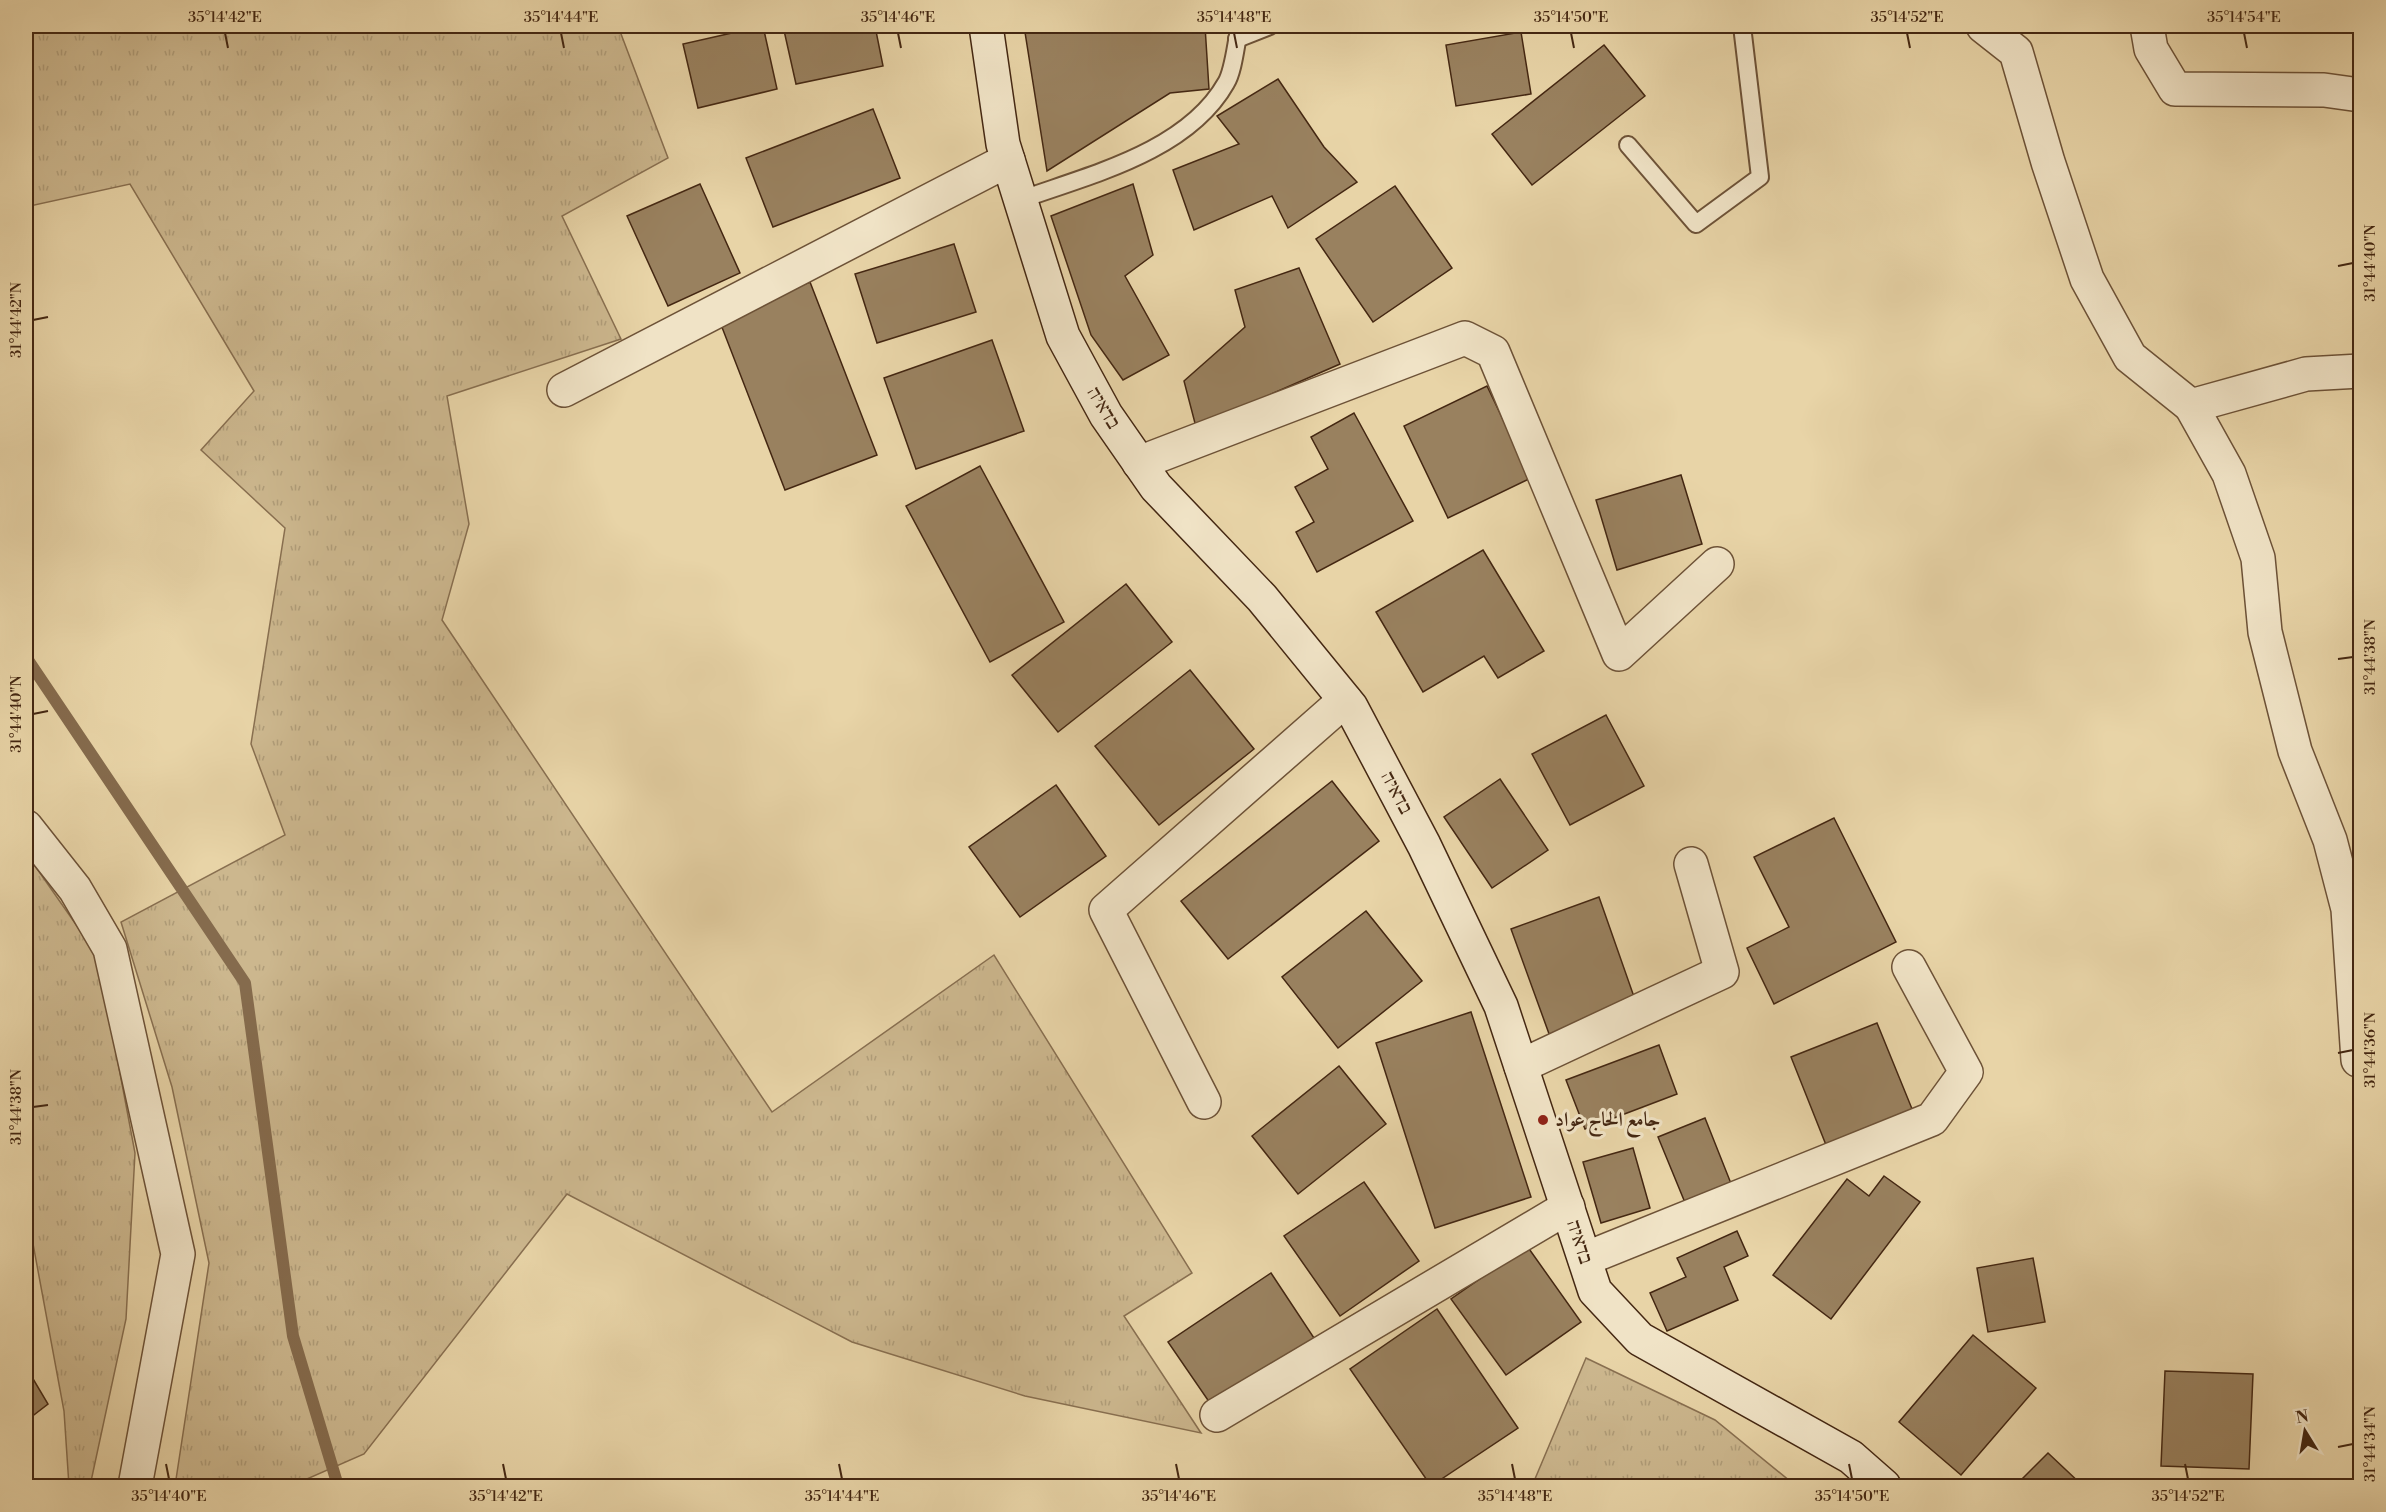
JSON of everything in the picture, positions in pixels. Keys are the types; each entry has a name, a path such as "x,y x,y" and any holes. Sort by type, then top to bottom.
{"street":[{"name":"בדאיה","path":"986,26 1003,144 1062,336 1106,416 1156,486 1262,598 1351,707 1424,845 1501,1006 1595,1291 1640,1340 1851,1457 1884,1486"},
{"path":"1983,26 2016,52 2048,162 2087,279 2130,357 2191,406 2229,474 2258,558 2265,632 2295,751 2330,840 2348,909 2358,1060"},
{"path":"2147,26 2151,49 2175,89 2324,90 2361,95"},
{"path":"564,390 1008,159"},
{"path":"1139,463 1465,338 1493,352 1619,654 1717,564"},
{"path":"2191,406 2306,374 2361,371"},
{"path":"1204,1102 1106,910 1345,700"},
{"path":"26,827 75,889 110,949 178,1254 135,1486"},
{"path":"1521,1066 1722,972 1691,864"},
{"path":"1585,1259 1932,1119 1966,1072 1909,968"},
{"path":"1217,1415 1568,1207"}],"lane":[{"path":"1020,200 1161,146 1201,116 1227,82 1238,32 1270,26"},
{"path":"1628,145 1696,224 1760,177 1742,26"}],"green space":[{"path":"26,26 618,26 668,158 562,216 621,339 447,396 469,524 442,620 772,1112 994,955 1192,1273 1124,1316 1201,1433 1025,1396 852,1342 567,1194 364,1454 291,1486 175,1486 209,1263 172,1087 121,922 285,835 251,744 285,528 201,450 254,391 130,184 30,206 26,202"},
{"path":"26,853 98,956 135,1153 126,1319 90,1486 69,1486 64,1411 26,1206"},
{"path":"1586,1358 1715,1420 1796,1486 1532,1486"}],"building":[{"path":"763,26 777,89 698,108 683,44"},
{"path":"783,26 875,26 883,66 796,84"},
{"path":"1024,26 1205,26 1209,89 1170,93 1047,171"},
{"path":"1521,32 1531,94 1456,106 1446,45"},
{"path":"1604,45 1645,96 1532,185 1492,134"},
{"path":"1278,79 1324,147 1357,182 1288,228 1272,196 1194,230 1173,170 1239,144 1217,116"},
{"path":"873,109 900,178 773,227 746,158"},
{"path":"700,184 740,273 668,306 627,216"},
{"path":"1133,184 1153,255 1125,276 1169,355 1123,380 1091,335 1051,216"},
{"path":"1395,186 1452,268 1373,322 1316,239"},
{"path":"954,244 976,312 877,343 855,274"},
{"path":"1299,268 1340,364 1196,427 1184,381 1245,327 1235,290"},
{"path":"810,282 877,455 785,490 718,317"},
{"path":"992,340 1024,431 916,469 884,378"},
{"path":"1487,386 1531,478 1448,518 1404,426"},
{"path":"1354,413 1413,521 1317,572 1296,532 1314,522 1295,487 1328,469 1311,437"},
{"path":"980,466 1064,622 990,662 906,506"},
{"path":"1681,475 1702,544 1617,570 1596,500"},
{"path":"1483,550 1544,651 1498,678 1484,656 1423,692 1376,612"},
{"path":"1126,584 1172,642 1058,732 1012,675"},
{"path":"1190,670 1254,749 1159,825 1095,746"},
{"path":"1606,715 1644,786 1570,825 1532,754"},
{"path":"1500,779 1548,850 1492,888 1444,817"},
{"path":"1332,781 1379,841 1228,959 1181,901"},
{"path":"1056,785 1106,856 1020,917 969,847"},
{"path":"1834,818 1896,942 1774,1004 1747,948 1789,927 1754,857"},
{"path":"1599,897 1639,1011 1552,1042 1511,929"},
{"path":"1366,911 1422,981 1338,1048 1282,977"},
{"path":"1471,1012 1531,1197 1435,1228 1376,1043"},
{"path":"1877,1023 1919,1126 1832,1160 1791,1057"},
{"path":"1659,1045 1677,1094 1585,1129 1566,1080"},
{"path":"1339,1066 1386,1124 1298,1194 1252,1136"},
{"path":"1705,1118 1732,1186 1686,1205 1658,1137"},
{"path":"1633,1148 1650,1208 1601,1223 1583,1162"},
{"path":"1884,1176 1920,1202 1831,1319 1773,1275 1847,1179 1869,1196"},
{"path":"1364,1182 1419,1261 1340,1316 1284,1236"},
{"path":"1737,1231 1748,1256 1724,1267 1738,1300 1667,1331 1650,1293 1686,1277 1677,1258"},
{"path":"1527,1246 1581,1322 1506,1375 1451,1299"},
{"path":"2033,1258 2045,1322 1988,1332 1977,1268"},
{"path":"1271,1273 1316,1341 1214,1409 1168,1342"},
{"path":"1437,1309 1518,1428 1431,1486 1350,1369"},
{"path":"1973,1335 2036,1388 1961,1475 1899,1422"},
{"path":"26,1367 48,1404 26,1421"},
{"path":"2165,1371 2253,1374 2249,1469 2161,1466"},
{"path":"2048,1453 2083,1486 2015,1486"}],"waterway":[{"path":"26,657 245,983 293,1336 338,1486"}],"place":[{"name":"جامع الحاج عواد","path":"1543,1120"}]}
